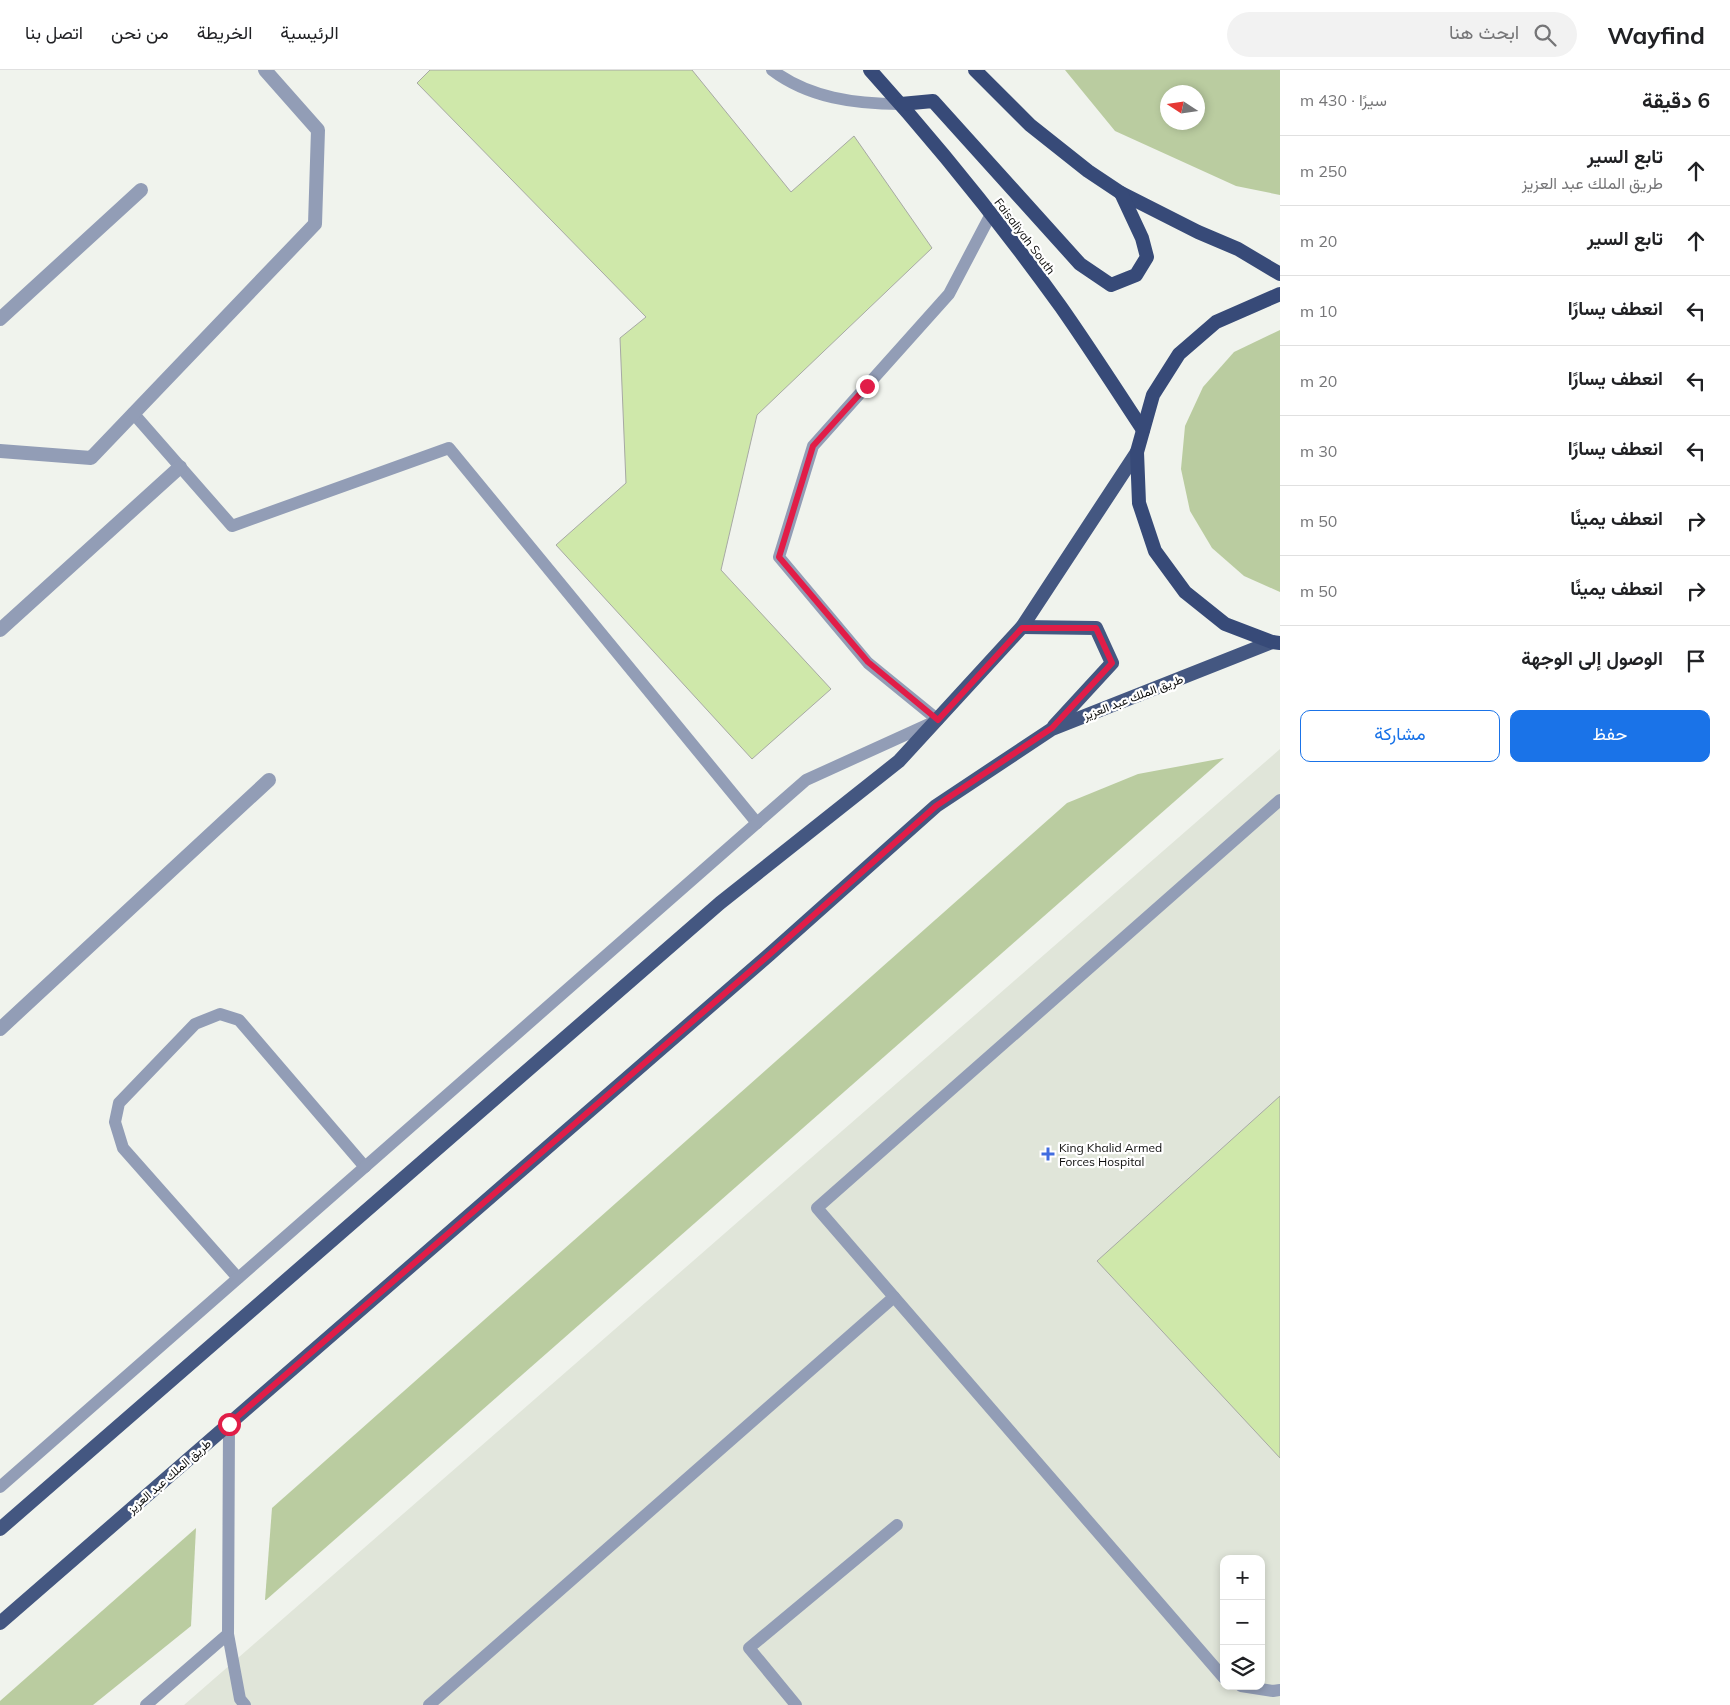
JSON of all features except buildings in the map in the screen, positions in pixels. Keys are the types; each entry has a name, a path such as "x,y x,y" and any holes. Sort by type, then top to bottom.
{"highway":[{"name":"Faisaliyah South","path":"870,70 901,104 991,214 1061,307 1143,430"},
{"path":"975,70 1030,125 1088,171 1121,193 1198,232 1238,249 1280,274"},
{"path":"901,104 933,102 1080,264 1112,285 1136,274 1147,257 1142,238 1121,193"},
{"path":"1276,643 1225,624 1185,592 1160,558 1155,551 1139,503 1137,452 1153,395 1179,354 1216,322 1260,301 1280,294"}],"main road":[{"path":"0,1529 720,903 899,761 1022,628 1137,452"},
{"path":"1022,628 1096,628 1112,663 1052,728"},
{"name":"طريق الملك عبد العزيز","path":"0,1623 755,967 936,806 1052,728 1276,643"}],"street":[{"path":"0,451 91,458 315,224 318,130 265,70"},
{"path":"0,319 141,190"},
{"path":"0,630 180,467"},
{"path":"0,1029 269,780"}],"lane":[{"path":"772,70 807,90 837,99 869,104 901,104"},
{"path":"0,1487 806,780 938,720 868,662 779,557 813,446 949,294 991,214"},
{"path":"133,413 232,526 449,448 757,822"},
{"path":"1220,1673 817,1208 1280,800"},
{"path":"238,1278 123,1148 115,1122 119,1103 195,1024 220,1014 239,1020 365,1167"},
{"path":"429,1705 894,1298"},
{"path":"229,1424 228,1634 240,1699 245,1705"},
{"path":"796,1705 749,1648 898,1524"},
{"path":"146,1705 228,1634"},
{"path":"1265,1689 1280,1690"}],"shaded area":[{"name":"King Khalid Armed Forces Hospital","path":"1280,749 1280,1705 184,1705"}],"green space":[{"path":"1065,70 1280,70 1280,195 1236,186 1115,131"},
{"path":"1280,330 1280,592 1244,576 1212,548 1190,511 1181,469 1185,426 1203,387 1234,352"},
{"path":"1224,758 265,1600 272,1508 1067,803 1138,774"},
{"path":"196,1528 191,1626 93,1705 0,1705 0,1701"}],"place":[{"name":"King Khalid Armed Forces Hospital","path":"1048,1154"}],"route":[{"path":"229,1424 770,954 936,806 1052,728 1112,663 1096,628 1022,628 938,720 868,662 779,557 813,446 867,386"}]}
